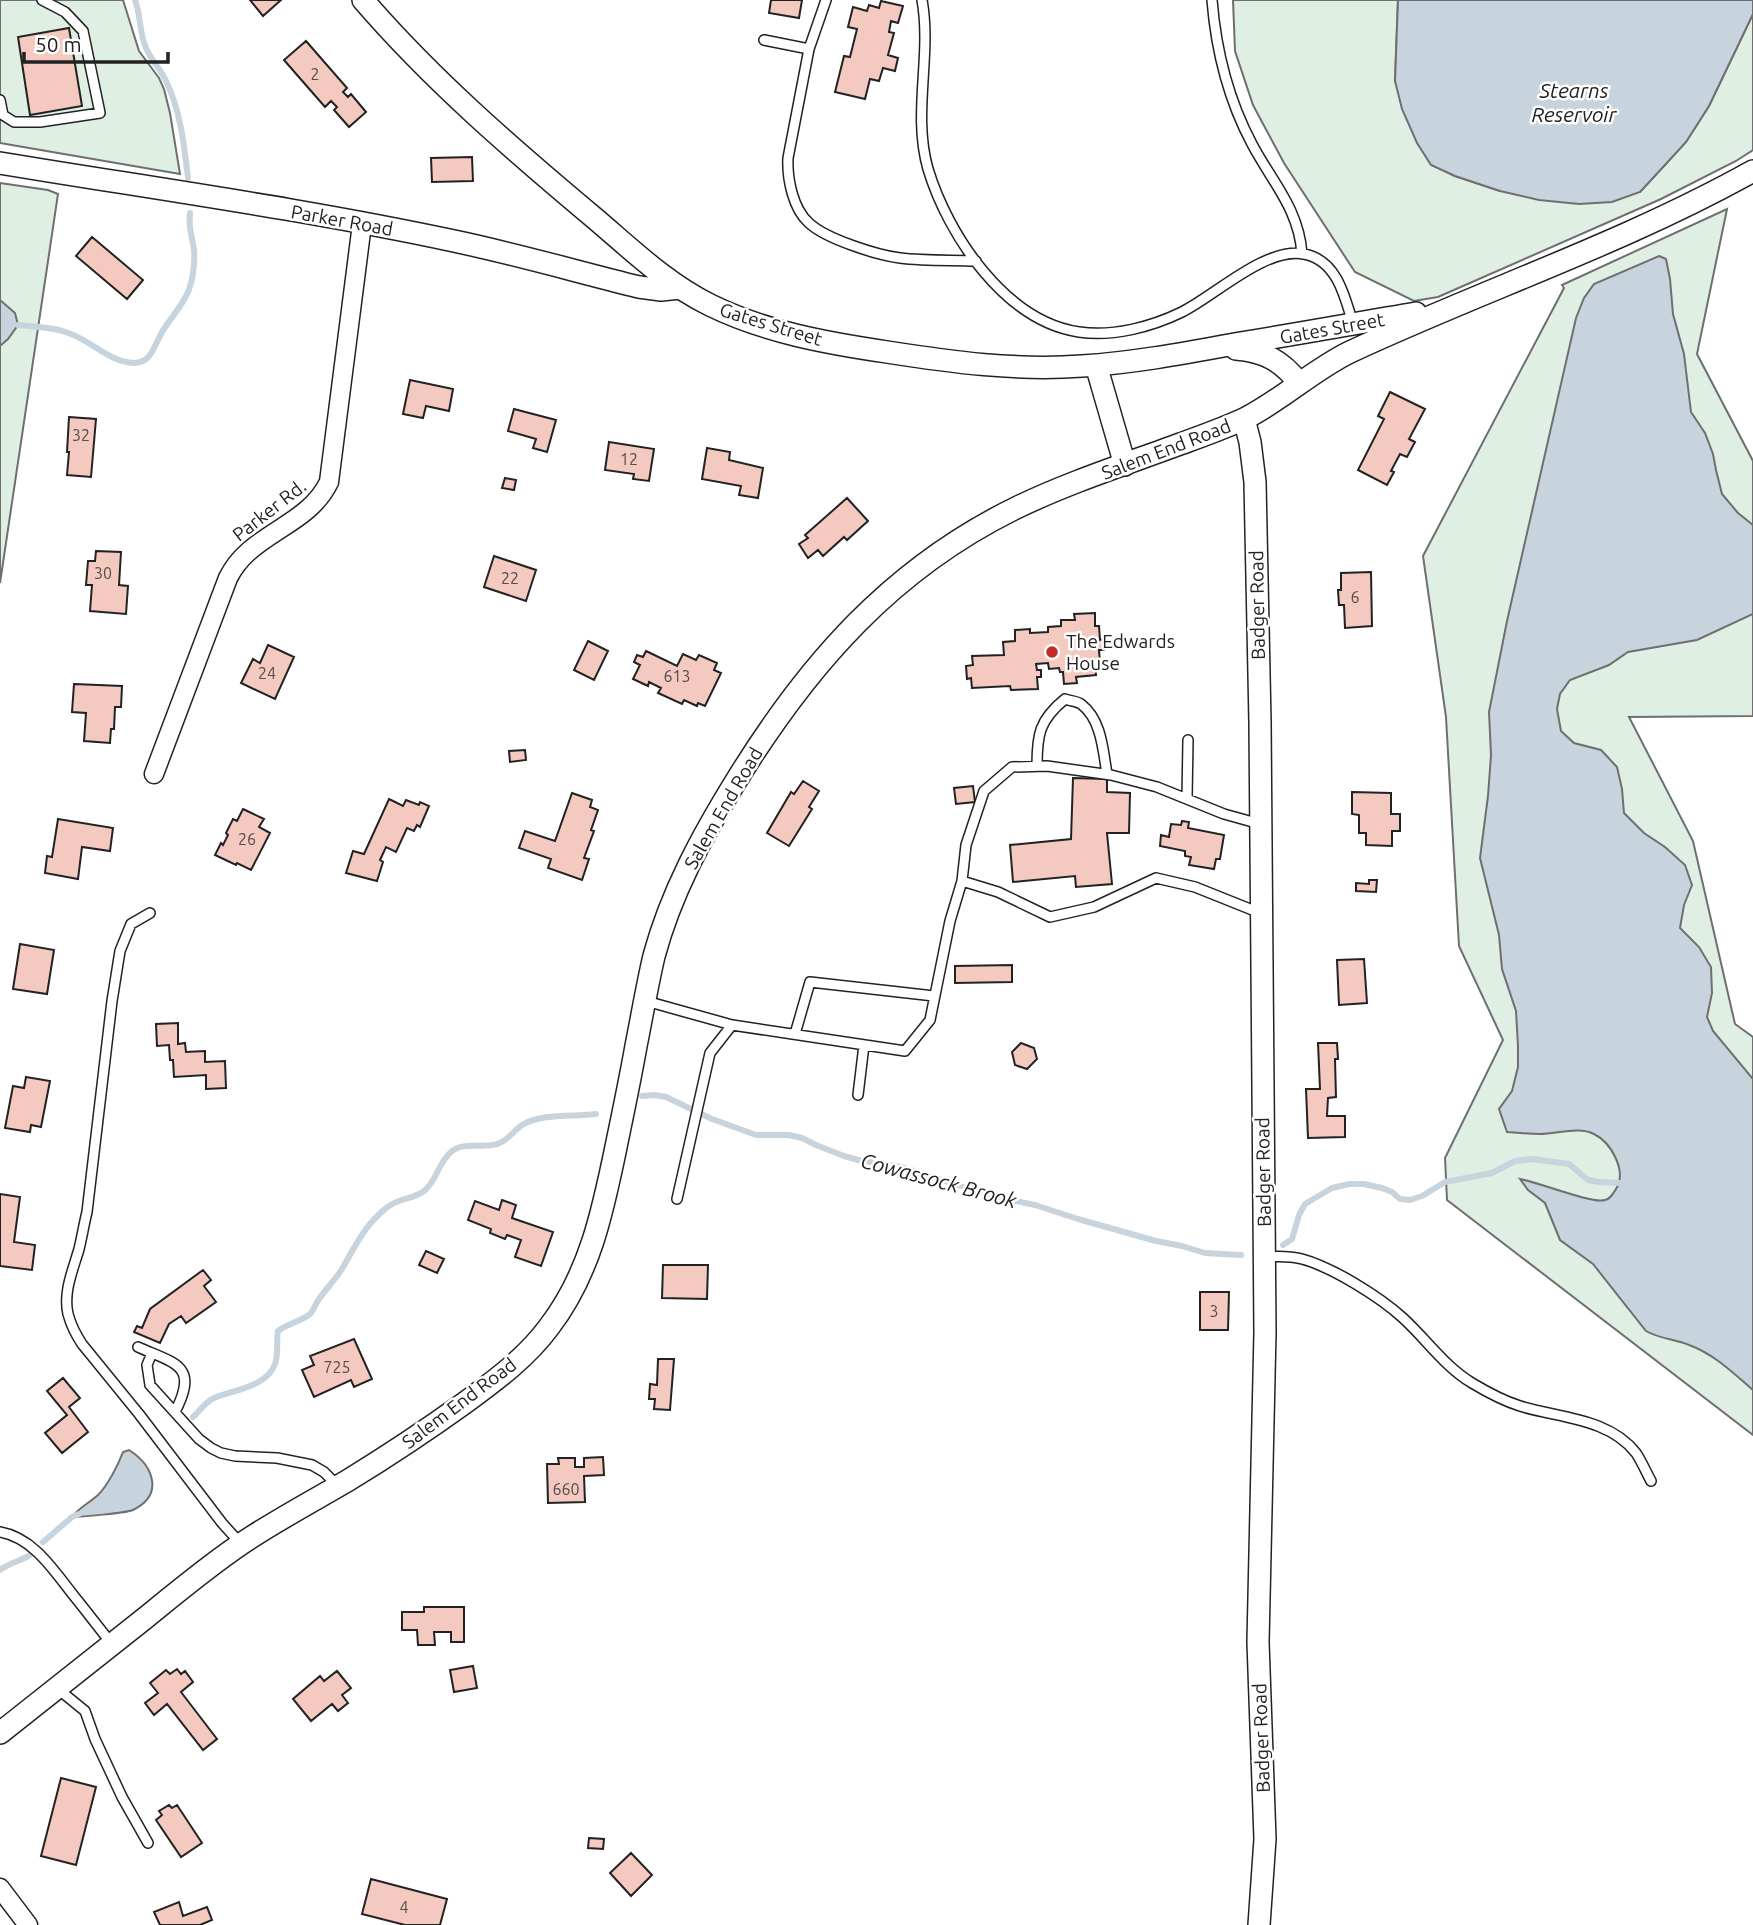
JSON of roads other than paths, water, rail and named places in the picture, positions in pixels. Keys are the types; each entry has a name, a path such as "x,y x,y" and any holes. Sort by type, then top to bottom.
{"street":[{"name":"Gates Street","path":"363,0 425,67 489,128 639,256 680,288 711,306 748,321 832,343 910,356 993,365 1047,367 1096,365 1209,349 1454,307"},
{"name":"Parker Road","path":"0,163 253,204 474,245 639,287 661,290 680,288"},
{"name":"Salem End Road","path":"0,1733 241,1544 408,1442 494,1381 547,1331 580,1276 602,1213 656,949 685,871 705,832 744,769 812,671 886,594 968,534 1028,502 1244,419 1350,352 1640,227 1753,171"},
{"name":"Parker Rd.","path":"153,774 228,578 236,564 247,553 313,506 323,495 329,482 362,224"},
{"name":"Gates Street","path":"1209,349 1264,354 1281,363 1299,383"},
{"path":"1096,365 1125,464"},
{"name":"Badger Road","path":"1244,419 1250,442 1255,492 1260,824 1265,1345 1258,1642 1265,1839 1259,1925"},
{"path":"0,1888 27,1925"}],"lane":[{"path":"0,100 3,115 14,122 40,122 100,113 83,31 65,12 42,0"},
{"path":"826,0 809,49 791,138 788,166 791,187 800,210 809,223 827,235 859,247 899,258 976,261"},
{"path":"922,0 925,54 921,135 928,169 956,234 999,289 1022,309 1051,324 1079,332 1130,330 1164,319 1195,304 1263,263 1284,255 1302,254 1319,260 1335,276 1353,324"},
{"path":"1212,0 1217,49 1225,80 1251,143 1294,214 1299,228 1302,254"},
{"path":"764,40 809,49"},
{"path":"1037,766 1037,740 1049,712 1065,699 1079,702 1093,716 1102,742 1107,774"},
{"path":"1187,799 1188,740"},
{"path":"644,1001 732,1025 905,1051 929,1020 950,921 962,881 966,845 984,791 1013,767 1047,766 1107,774 1157,787 1224,814 1260,824"},
{"path":"962,881 998,892 1050,917 1094,907 1156,878 1195,887 1260,913"},
{"path":"149,913 131,924 120,951 87,1212 68,1284 68,1314 82,1344 241,1544"},
{"path":"795,1034 810,982 934,996"},
{"path":"677,1199 710,1054 732,1025"},
{"path":"858,1095 864,1045"},
{"path":"1264,1257 1286,1256 1301,1259 1335,1273 1401,1316 1452,1368 1470,1382 1519,1406 1583,1420 1605,1429 1622,1439 1634,1451 1651,1481"},
{"path":"138,1347 173,1362 185,1377 185,1387 174,1412"},
{"path":"152,1353 147,1365 150,1385 199,1439 221,1453 277,1458 312,1465 338,1486"},
{"path":"0,1532 26,1542 43,1557 112,1644"},
{"path":"57,1688 85,1711 122,1797 148,1843"}],"water":[{"name":"Stearns Reservoir","path":"1398,0 1753,0 1753,14 1709,106 1686,142 1640,192 1612,202 1579,204 1539,200 1500,191 1431,165 1417,143 1402,109 1395,81"},
{"path":"1659,256 1666,259 1673,314 1684,354 1691,412 1705,433 1713,454 1722,494 1738,513 1753,525 1753,614 1697,640 1628,652 1609,665 1570,680 1560,694 1557,709 1561,731 1574,743 1601,750 1617,767 1624,813 1644,833 1685,865 1692,885 1684,905 1680,928 1699,947 1711,967 1712,993 1707,1017 1713,1031 1753,1079 1753,1390 1707,1353 1646,1331 1593,1264 1560,1240 1545,1203 1528,1190 1520,1179 1589,1199 1607,1199 1616,1189 1620,1174 1616,1158 1607,1144 1594,1134 1582,1131 1540,1134 1507,1132 1499,1109 1512,1091 1518,1067 1518,1046 1516,1011 1502,969 1499,935 1480,858 1491,755 1489,712 1576,318 1584,298 1594,284"},
{"path":"0,300 15,313 18,325 0,346"},
{"path":"129,1450 145,1464 149,1472 152,1489 149,1497 133,1510 72,1517 102,1491 123,1452"}],"waterway":[{"path":"135,0 144,42 166,81 175,105 188,178"},
{"path":"18,325 65,332 125,362 144,361 190,287 194,255 190,213"},
{"name":"Cowassock Brook","path":"642,1096 666,1097 712,1119 756,1135 789,1135 802,1138 844,1156 902,1167 992,1196 1035,1205 1156,1241 1205,1253 1241,1255"},
{"name":"Cowassock Brook","path":"193,1417 211,1400 249,1387 271,1372 276,1360 278,1331 311,1313 370,1224 391,1205 424,1191 451,1152 461,1147 501,1143 530,1121 596,1114"},
{"name":"Cowassock Brook","path":"1283,1245 1292,1239 1305,1204 1332,1188 1349,1184 1382,1188 1400,1199 1410,1200 1445,1182 1492,1173 1515,1161 1532,1159 1569,1164 1588,1180 1620,1183"},
{"name":"Cowassock Brook","path":"43,1542 79,1514"},
{"name":"Cowassock Brook","path":"0,1570 30,1555"}],"place":[{"name":"The Edwards House","path":"1052,652"}]}
